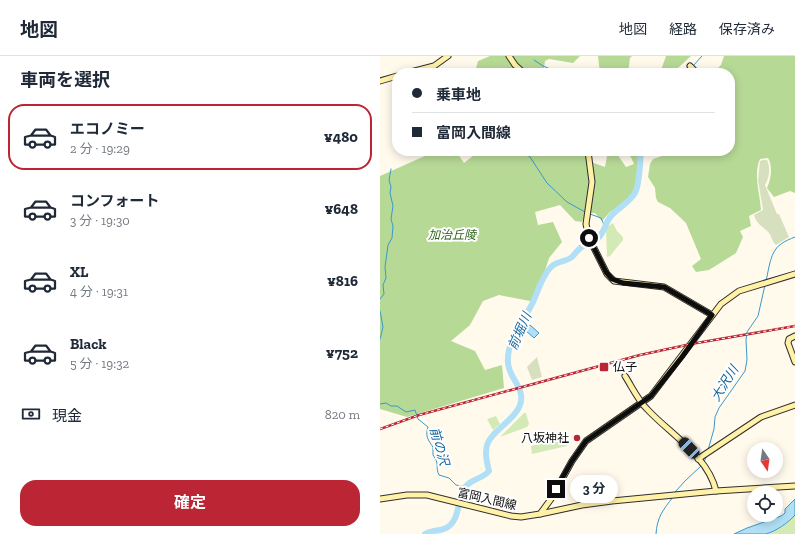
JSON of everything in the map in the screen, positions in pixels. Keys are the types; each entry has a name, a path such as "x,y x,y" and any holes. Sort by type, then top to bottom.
{"street":[{"path":"426,68 434,66 448,56"},
{"path":"510,56 518,68"},
{"path":"380,81 392,77"},
{"path":"589,156 592,182 586,224 589,238 606,272 614,281 664,287 712,315"},
{"path":"540,514 551,499 572,461 586,441 642,404 651,396 721,304 730,296 739,291 795,274"},
{"path":"795,336 789,339 788,343 795,362"},
{"path":"625,376 642,404 651,414 683,442 699,460 712,480 716,491"},
{"path":"699,460 761,417 795,405"},
{"name":"富岡入間線","path":"380,499 408,495 427,495 510,516 522,517 598,503 716,491 795,486"}],"green space":[{"path":"490,56 580,56 573,63 549,59 545,61 544,68 476,68 478,61"},
{"path":"598,56 632,56 630,58 629,68 599,68"},
{"path":"666,56 691,56 678,68 662,68"},
{"path":"724,56 795,56 795,193 790,191 774,197 767,188 771,173 770,161 768,158 760,159 757,178 761,210 749,216 751,226 740,231 743,237 736,253 709,270 696,272 692,266 701,259 686,223 670,208 658,202 655,188 648,177 650,164 653,159 662,156 735,156 735,68 718,68 721,65"},
{"name":"加治丘陵","path":"425,156 459,156 464,163 473,156 590,156 591,162 605,167 607,156 618,156 626,167 634,164 630,156 642,156 640,181 628,200 610,212 602,221 595,213 585,213 582,222 575,221 560,205 535,212 538,225 553,222 562,242 549,258 535,302 499,295 483,301 470,325 451,341 475,351 485,370 502,365 504,388 407,417 380,409 380,176"},
{"path":"767,160 769,166 768,180 765,185 777,214 779,214 789,237 776,245 769,233 758,223 754,215 763,210 758,180 760,161"},
{"path":"613,223 617,231 623,237 623,240 610,256 607,257 606,228"},
{"path":"537,357 542,377 532,380 527,367"},
{"path":"524,413 526,413 529,424 527,427 500,437"},
{"path":"496,416 500,424 493,430 487,419"},
{"path":"563,438 565,439 567,446 532,454 531,446"},
{"path":"795,515 795,534 765,534 784,525"}],"water":[{"path":"530,325 539,333 534,338 525,330"},
{"path":"795,499 795,515 778,529 770,533 734,534 764,522 783,522 785,509"}],"waterway":[{"name":"前堀川","path":"693,66 702,56"},
{"path":"534,60 548,68"},
{"path":"529,156 547,183 567,202 585,212"},
{"name":"前堀川","path":"425,534 444,529 451,525 456,516 462,494 466,486 489,471 486,453 488,441 509,420 520,405 521,394 511,374 508,363 508,355 516,331 533,302 543,279 553,265 570,259 579,249 597,239 611,216 630,200 635,193 639,179 641,156"},
{"name":"前の沢","path":"380,299 384,294 383,285 386,278 385,267 388,245 392,238 393,226 391,219 393,206 389,180 391,169"},
{"path":"590,214 601,218 605,227"},
{"path":"766,281 770,261 774,251 777,247 795,237"},
{"name":"大沢川","path":"708,450 714,429 715,417 719,408 745,371 747,360 747,332 758,316 765,285"},
{"name":"前の沢","path":"380,311 383,327 380,339"},
{"name":"前の沢","path":"380,404 386,403 391,406 397,406 406,412 415,410 418,419 428,427 428,440 433,447 433,455 437,463 439,475 449,478 456,485 465,487"},
{"name":"大沢川","path":"704,462 707,455"},
{"name":"大沢川","path":"675,492 701,466"},
{"name":"大沢川","path":"656,534 661,514 673,497"}],"railway":[{"path":"380,429 419,415 640,355 691,344 795,326"}],"place":[{"name":"仏子","path":"604,367"},
{"name":"八坂神社","path":"577,438"}],"route":[{"path":"556,489 572,461 586,441 651,396 682,357 712,315 664,287 614,281 607,274 589,238"}]}
